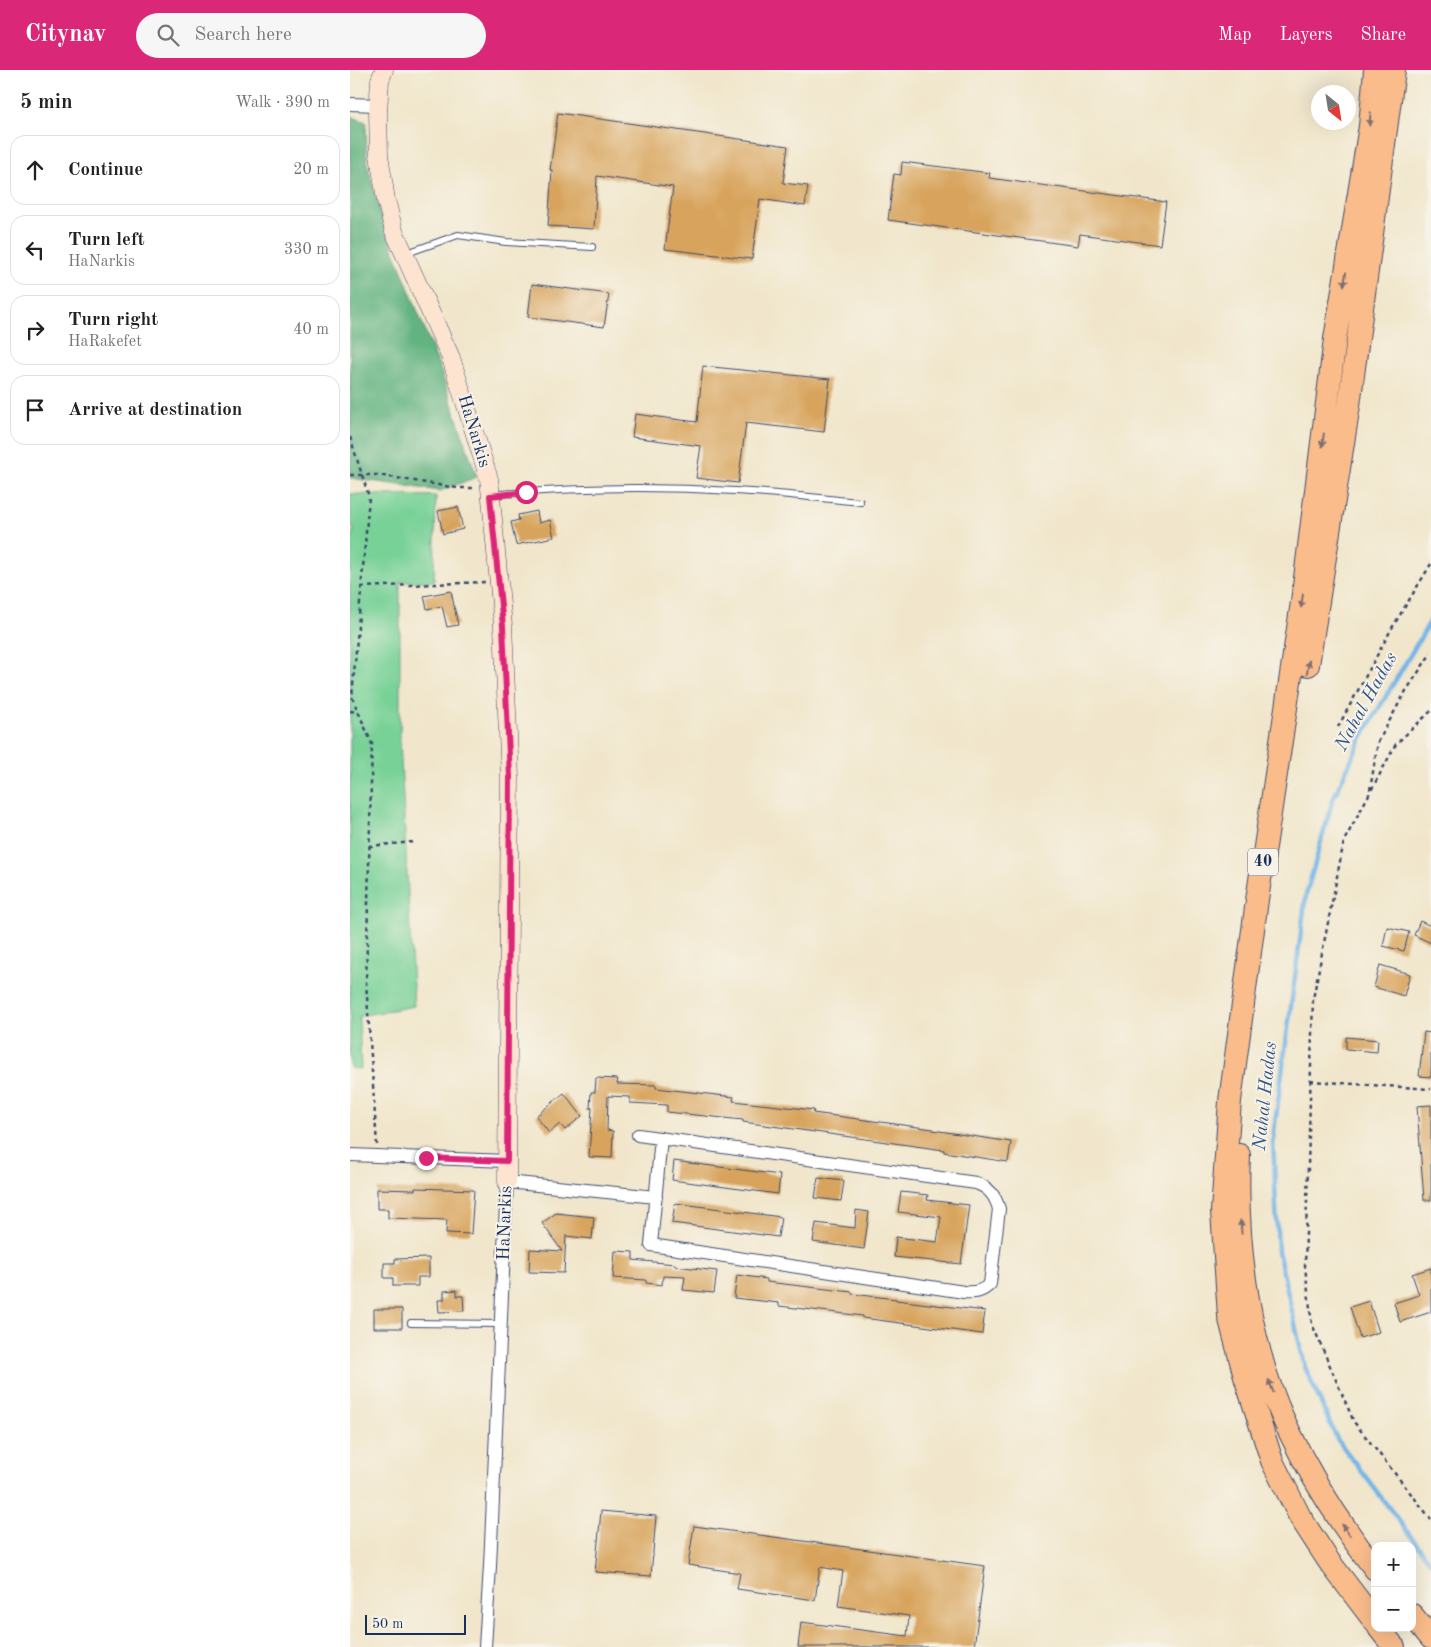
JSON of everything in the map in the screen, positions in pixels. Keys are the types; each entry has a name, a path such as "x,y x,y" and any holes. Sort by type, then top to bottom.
{"highway":[{"name":"40","path":"1371,1617 1328,1560 1300,1517 1272,1461 1245,1377 1230,1316 1222,1211 1230,1101 1254,919 1302,602 1336,339 1370,126 1375,70"},
{"name":"40","path":"1371,1564 1346,1531 1311,1474 1288,1430 1266,1374 1246,1296 1240,1214 1239,1157 1250,1043 1349,405 1394,70"},
{"path":"1416,1620 1431,1638"},
{"path":"1382,1632 1394,1647"}],"street":[{"name":"HaNarkis","path":"384,70 380,80 378,105 379,155 386,200 394,231 451,358 489,479 503,626 510,777 507,1182 491,1556 485,1647"},
{"path":"350,104 378,105"},
{"path":"638,1134 976,1183 986,1187 992,1193 999,1209 990,1284 984,1290 973,1293 964,1292 651,1245 661,1138"},
{"path":"350,1155 507,1161"},
{"path":"507,1182 656,1197"}],"lane":[{"path":"404,254 458,235 506,242 592,247"},
{"path":"490,492 661,488 736,491 860,502"},
{"path":"411,1323 501,1324"}],"path":[{"path":"350,437 369,497 352,697 372,744 366,982 378,1156"},
{"path":"350,475 378,475 490,492"},
{"path":"1338,726 1392,628 1431,564"},
{"path":"361,587 499,581"},
{"path":"1369,794 1378,742 1404,694 1431,653"},
{"path":"350,711 358,712"},
{"path":"1431,711 1396,744 1344,841 1313,999 1305,1267 1312,1324 1354,1422 1431,1519"},
{"path":"369,846 414,842"},
{"path":"1310,1081 1431,1089"}],"green space":[{"path":"350,116 366,122 367,163 382,220 439,366 477,477 440,491 350,478"},
{"path":"350,494 436,496 434,581 400,582 400,741 414,1006 359,1016 361,1069 350,1068 350,543 354,528 350,527"}],"building":[{"path":"558,113 788,146 783,183 808,186 805,206 760,199 752,259 665,249 673,187 597,176 594,229 548,226 552,170 550,170"},
{"path":"902,162 990,173 989,178 1166,202 1160,245 1080,234 1078,246 888,220 894,174 901,175"},
{"path":"532,284 609,294 604,327 528,317"},
{"path":"703,366 830,379 824,432 746,423 738,483 696,478 701,446 632,437 635,414 697,422"},
{"path":"458,507 463,529 443,534 438,511"},
{"path":"537,511 539,523 550,520 554,537 516,545 511,522 519,520 518,515"},
{"path":"451,591 458,625 447,627 442,606 427,609 424,596"},
{"path":"1420,921 1431,926 1431,943 1414,935"},
{"path":"1387,927 1409,932 1404,951 1383,946"},
{"path":"1380,965 1410,974 1404,996 1374,987"},
{"path":"1424,1032 1431,1033 1431,1077 1419,1076"},
{"path":"1346,1037 1378,1040 1377,1052 1346,1049"},
{"path":"596,1078 618,1079 617,1084 656,1085 656,1088 734,1097 733,1101 814,1110 813,1113 933,1129 1011,1142 1008,1162 944,1152 944,1150 743,1122 743,1120 667,1112 667,1105 630,1103 630,1097 608,1096 607,1130 613,1131 612,1158 589,1157 591,1092 595,1092"},
{"path":"564,1093 582,1116 565,1130 560,1124 549,1133 536,1116"},
{"path":"1431,1105 1431,1200 1424,1200 1417,1106"},
{"path":"674,1161 780,1175 778,1194 672,1180"},
{"path":"818,1178 844,1181 841,1201 815,1198"},
{"path":"415,1188 474,1190 471,1234 446,1233 447,1220 388,1218 388,1209 377,1209 377,1189 415,1190"},
{"path":"901,1192 928,1195 927,1200 969,1205 961,1264 894,1257 896,1237 937,1242 941,1217 898,1212"},
{"path":"675,1203 781,1217 778,1237 672,1223"},
{"path":"856,1210 869,1212 864,1249 813,1242 816,1223 855,1228"},
{"path":"556,1213 594,1217 592,1239 566,1236 564,1273 529,1272 530,1249 562,1251 542,1223"},
{"path":"615,1251 633,1252 633,1260 717,1271 714,1293 683,1290 685,1277 663,1276 662,1285 646,1283 646,1280 613,1278"},
{"path":"429,1258 429,1277 418,1277 418,1286 393,1286 393,1278 384,1278 384,1263 395,1263 395,1259"},
{"path":"1431,1268 1431,1312 1400,1322 1394,1303 1419,1295 1412,1274"},
{"path":"737,1275 767,1279 767,1282 985,1311 982,1334 863,1318 863,1316 779,1306 779,1303 734,1298"},
{"path":"457,1290 457,1296 463,1296 464,1311 439,1312 438,1300 444,1300 444,1291"},
{"path":"1369,1301 1379,1332 1360,1338 1350,1307"},
{"path":"374,1309 402,1309 402,1328 374,1328"},
{"path":"601,1511 656,1516 651,1576 595,1572"},
{"path":"694,1526 985,1566 974,1647 798,1647 801,1622 907,1636 909,1616 838,1606 843,1571 820,1567 815,1600 737,1589 740,1573 688,1565"}],"waterway":[{"name":"Nahal Hadas","path":"1431,620 1362,737 1333,799 1306,895 1273,1139 1278,1251 1305,1367 1337,1439 1431,1563"}],"route":[{"path":"426,1158 507,1161 510,777 503,626 490,496 526,492"}]}
